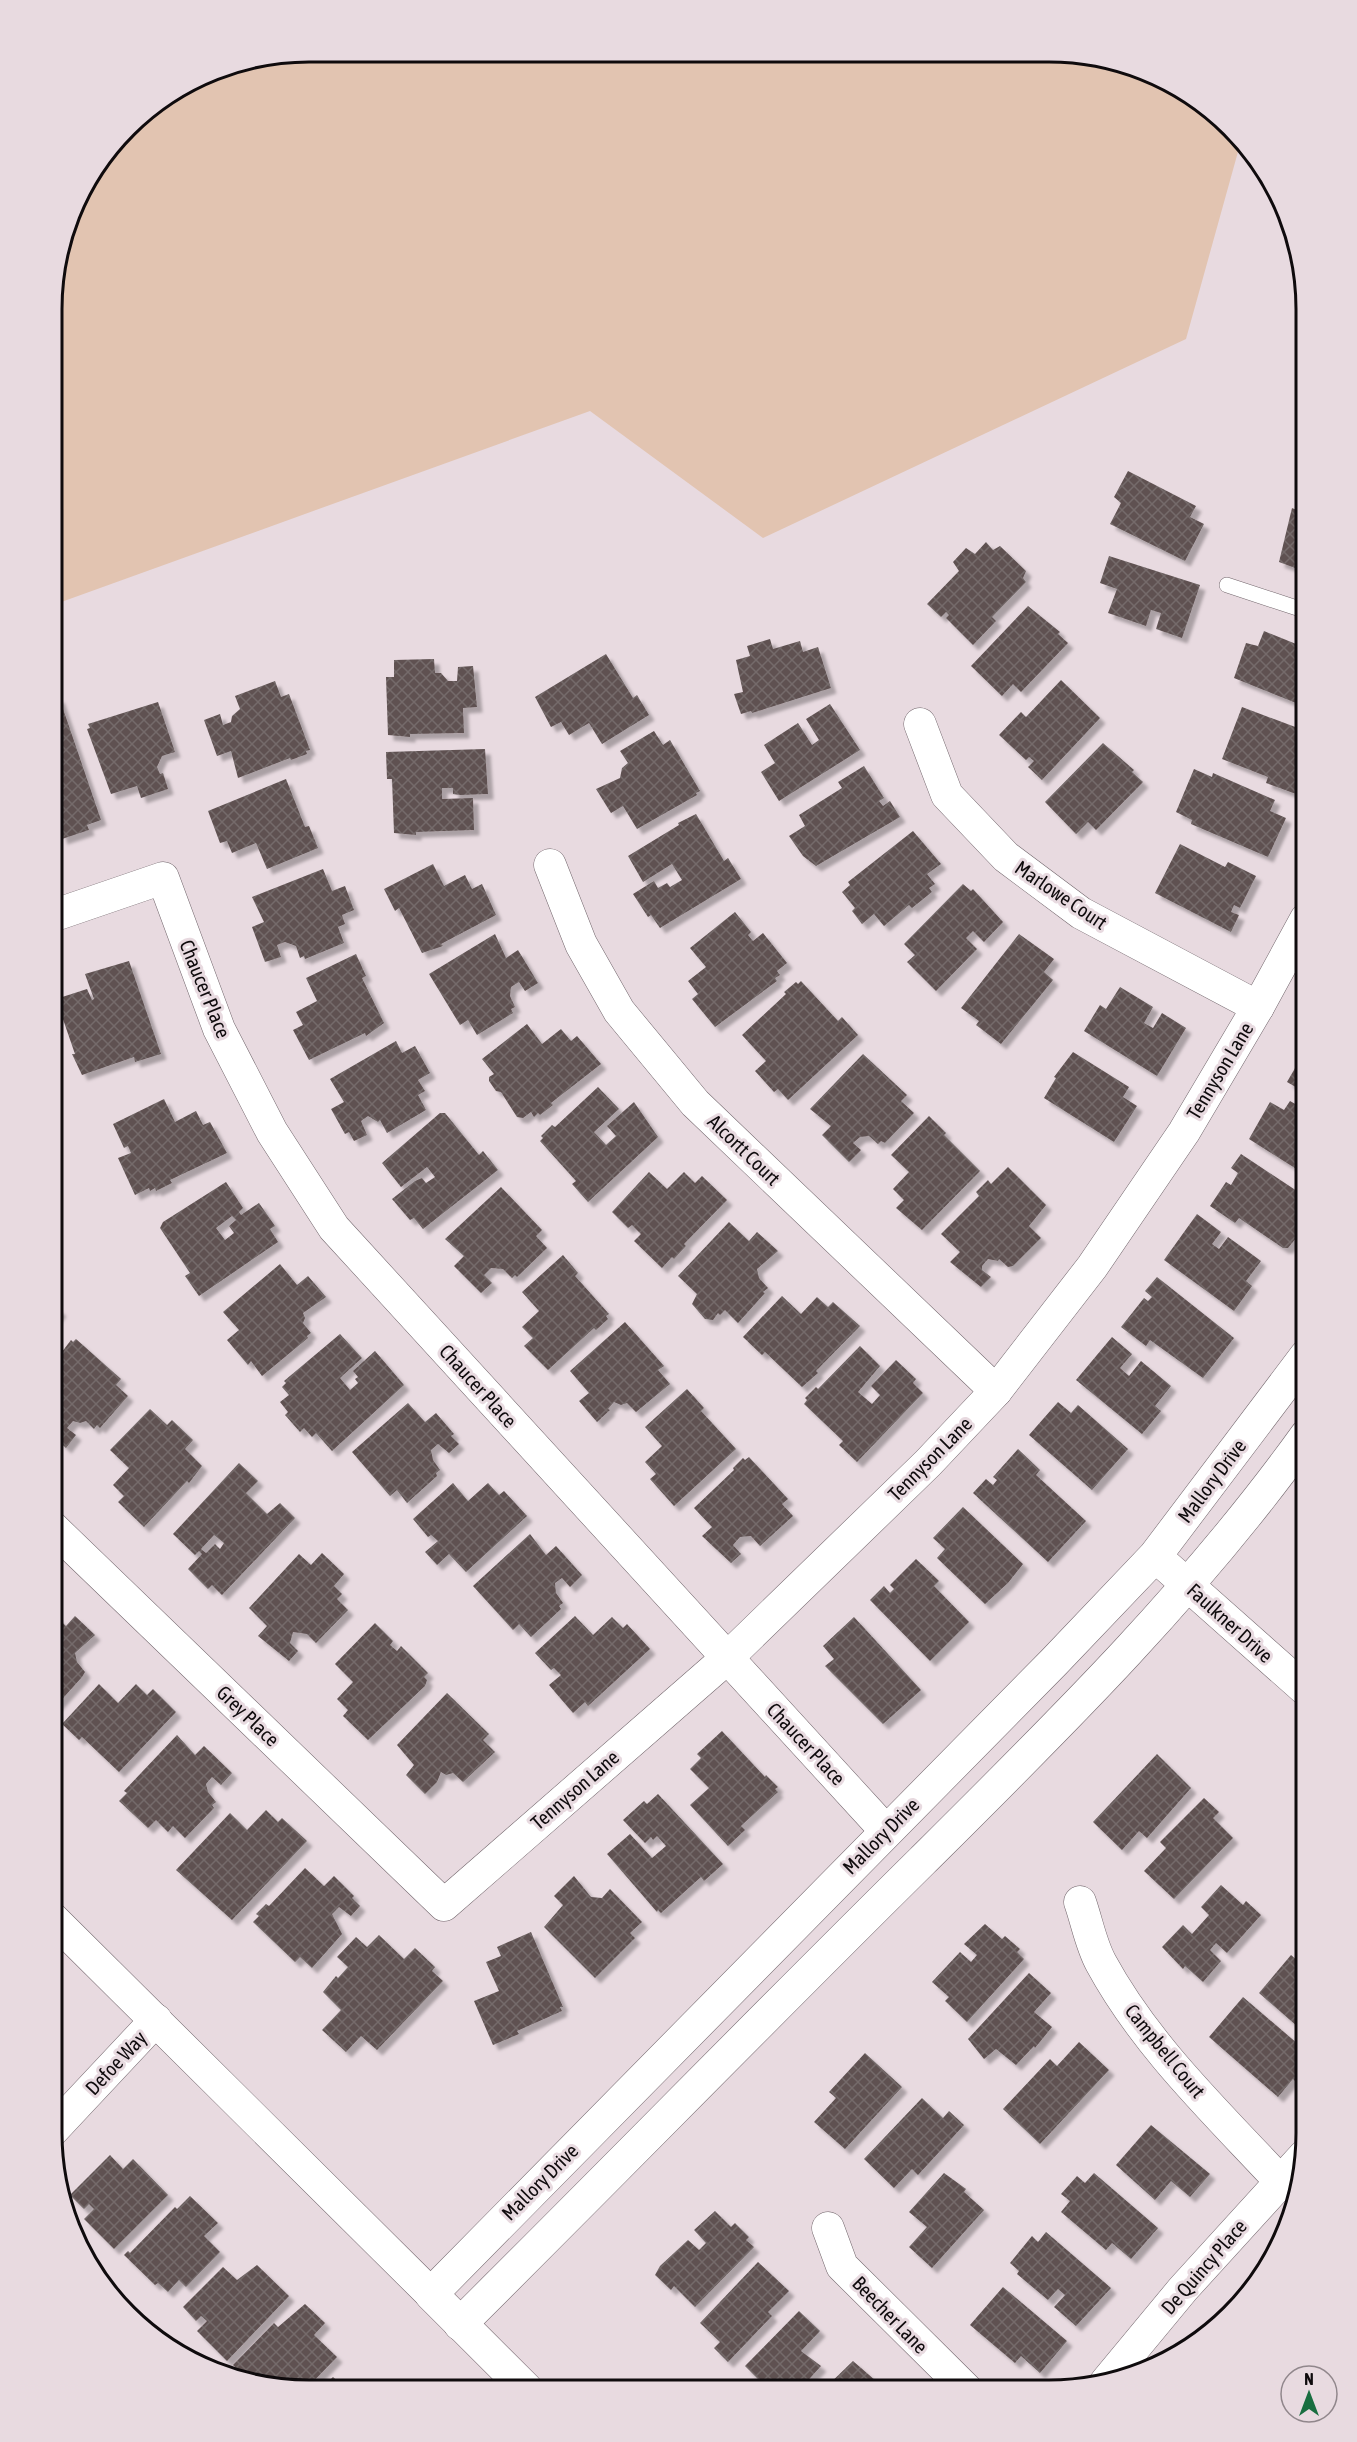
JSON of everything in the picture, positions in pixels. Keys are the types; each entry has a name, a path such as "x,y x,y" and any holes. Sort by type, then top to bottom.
{"main road":[{"name":"Mallory Drive","path":"431,2294 1155,1556 1296,1369"},
{"path":"460,2324 1010,1775 1188,1585 1296,1450"},
{"path":"431,2294 516,2380"}],"street":[{"name":"Marlowe Court","path":"920,724 947,795 1006,858 1081,913 1258,1007"},
{"name":"Alcortt Court","path":"550,866 581,944 619,1011 695,1103 996,1391"},
{"name":"Chaucer Place","path":"62,913 163,878 219,1029 272,1132 334,1228 726,1659 886,1831"},
{"name":"Tennyson Lane","path":"444,1905 726,1659 928,1463 996,1391 1092,1266 1184,1132 1258,1007 1296,937"},
{"name":"Grey Place","path":"62,1537 444,1905"},
{"name":"Faulkner Drive","path":"1155,1556 1296,1681"},
{"name":"Campbell Court","path":"1080,1902 1100,1960 1137,2023 1194,2089 1281,2181"},
{"path":"62,1928 431,2294"},
{"name":"Defoe Way","path":"62,2120 156,2020"},
{"name":"De Quincy Place","path":"1115,2371 1183,2289 1293,2168"},
{"name":"Beecher Lane","path":"828,2228 842,2266 957,2380"}],"lane":[{"path":"1227,585 1296,608"}],"shaded area":[{"path":"292,62 1065,62 1113,70 1158,87 1199,113 1238,151 1186,339 763,538 590,411 62,602 62,292 70,244 87,199 103,171 123,146 171,103 214,80 260,66"}],"building":[{"path":"1128,471 1196,506 1190,517 1204,524 1185,561 1110,524 1121,503 1114,497"},
{"path":"1292,508 1296,510 1296,568 1279,562"},
{"path":"986,542 993,550 1000,546 1026,571 1023,578 1026,582 992,617 996,621 973,645 946,618 949,615 946,612 941,617 927,604 959,571 953,562 966,548 975,554"},
{"path":"1109,556 1200,585 1182,638 1156,629 1161,613 1151,610 1146,626 1108,613 1117,589 1100,583"},
{"path":"1028,606 1060,632 1058,634 1068,643 1021,692 1013,684 1002,696 971,666"},
{"path":"1264,631 1296,644 1296,703 1234,678 1246,643 1258,646"},
{"path":"770,639 773,649 800,641 803,652 818,647 831,688 752,713 751,711 741,714 734,694 743,692 736,660 750,656 747,646"},
{"path":"606,654 633,698 637,695 649,715 602,744 589,723 569,735 561,722 551,727 535,697"},
{"path":"434,659 435,673 441,673 448,681 457,681 458,667 473,666 477,707 463,708 464,733 410,734 410,737 388,735 386,677 394,677 394,660"},
{"path":"1061,680 1100,718 1042,780 1028,767 1034,761 1029,757 1026,760 999,735 1021,712 1026,717"},
{"path":"275,681 281,697 289,694 310,750 306,751 307,754 291,760 290,758 238,778 231,751 217,756 204,720 220,714 223,725 231,722 232,716 240,709 235,696"},
{"path":"158,702 175,752 162,756 157,767 160,774 163,773 168,789 141,798 137,786 111,794 87,729 90,728 88,724"},
{"path":"830,704 860,750 779,801 761,772 775,763 764,745 798,723 812,745 819,740 806,719"},
{"path":"62,706 101,820 87,825 89,830 62,839"},
{"path":"1242,707 1296,727 1296,794 1266,783 1268,777 1222,759"},
{"path":"654,731 663,745 670,740 700,791 696,793 697,795 637,829 623,806 611,813 596,789 620,778 622,768 628,763 620,751"},
{"path":"1103,743 1134,770 1132,772 1143,782 1096,830 1088,822 1076,834 1045,802"},
{"path":"485,749 488,794 460,795 453,794 453,788 442,788 442,799 473,798 474,830 416,832 416,835 394,833 392,779 387,779 386,752"},
{"path":"864,766 884,798 879,801 883,806 890,801 900,817 816,866 803,856 789,836 805,826 799,815 842,788 838,782"},
{"path":"1194,769 1212,777 1213,773 1275,800 1270,811 1286,818 1268,857 1191,824 1192,820 1176,812"},
{"path":"286,779 305,827 309,826 318,848 267,869 256,843 232,853 227,841 220,843 208,811"},
{"path":"696,814 724,861 728,858 741,879 660,928 651,915 648,917 633,894 654,881 658,888 667,883 670,887 682,880 672,864 643,882 628,856 679,825 678,823"},
{"path":"913,831 941,864 927,874 935,884 929,888 932,892 912,908 909,905 884,926 874,914 862,924 852,911 855,908 842,892 850,885 848,882"},
{"path":"1180,844 1225,867 1228,862 1256,876 1240,908 1234,905 1231,912 1239,915 1231,932 1155,893"},
{"path":"433,864 444,886 465,875 472,889 482,884 496,915 441,944 443,946 422,953 399,908 395,911 384,889"},
{"path":"323,869 332,891 345,886 354,910 342,915 345,924 338,927 344,943 305,959 304,956 300,958 296,946 285,942 277,945 281,957 265,962 252,927 264,922 252,897"},
{"path":"963,884 971,891 973,889 1003,922 984,942 973,931 966,938 977,949 936,991 907,962 915,955 904,944"},
{"path":"735,912 751,932 748,935 753,941 763,933 787,963 777,971 780,975 775,978 777,981 715,1027 692,999 698,994 688,981 706,967 690,948"},
{"path":"495,934 506,958 518,950 538,983 525,991 519,982 511,987 510,996 515,1007 511,1009 513,1013 477,1035 468,1020 460,1025 429,974"},
{"path":"1019,934 1054,959 1044,972 1053,980 1001,1044 976,1025 979,1021 961,1008"},
{"path":"356,954 366,976 362,978 384,1023 366,1036 365,1033 309,1060 293,1030 303,1025 296,1012 317,1001 306,978"},
{"path":"129,961 161,1054 135,1062 134,1057 82,1075 72,1054 75,1054 62,1016 62,997 87,989 92,1000 94,999 85,974"},
{"path":"801,981 838,1021 842,1017 858,1035 788,1100 778,1089 774,1092 755,1071 766,1061 742,1035 786,994 784,992 796,982 798,984"},
{"path":"1120,987 1153,1007 1144,1023 1153,1028 1162,1013 1186,1028 1157,1076 1084,1031 1100,1005 1106,1009"},
{"path":"527,1024 542,1044 561,1029 571,1041 577,1036 601,1064 551,1103 553,1105 540,1115 538,1113 534,1117 531,1112 523,1118 517,1117 501,1092 496,1091 489,1081 489,1077 494,1074 482,1059"},
{"path":"396,1041 402,1053 415,1046 430,1073 418,1080 425,1091 418,1095 426,1110 387,1133 380,1120 378,1122 368,1116 361,1121 367,1135 354,1141 349,1132 345,1134 331,1109 344,1102 330,1079"},
{"path":"1073,1052 1129,1087 1123,1097 1137,1106 1114,1142 1044,1098 1056,1078 1054,1077"},
{"path":"863,1054 907,1095 901,1101 914,1113 885,1143 881,1141 878,1144 869,1136 860,1137 853,1143 861,1150 849,1162 822,1135 831,1126 810,1109"},
{"path":"1296,1066 1296,1087 1287,1082"},
{"path":"598,1087 619,1109 594,1132 606,1145 616,1136 607,1126 634,1102 658,1137 588,1202 572,1184 576,1181 540,1141 543,1138 541,1136 552,1125 555,1127"},
{"path":"164,1099 175,1122 196,1111 203,1125 210,1122 227,1153 170,1180 172,1183 156,1191 155,1188 150,1191 149,1188 135,1195 118,1158 131,1153 128,1146 124,1148 113,1124"},
{"path":"1290,1101 1296,1104 1296,1169 1249,1139 1270,1102 1284,1110"},
{"path":"440,1113 445,1113 479,1155 483,1151 498,1170 423,1229 414,1218 410,1220 392,1199 415,1181 422,1178 426,1183 435,1177 427,1167 401,1187 382,1163"},
{"path":"929,1116 946,1133 944,1135 980,1171 922,1230 896,1208 904,1200 893,1189 909,1172 891,1155"},
{"path":"1241,1154 1296,1190 1296,1238 1288,1248 1283,1248 1239,1218 1235,1223 1210,1206 1226,1182 1231,1185 1238,1173 1231,1168"},
{"path":"1008,1167 1046,1205 1029,1226 1041,1238 1013,1266 1008,1267 999,1259 998,1261 988,1259 982,1266 982,1270 991,1277 981,1287 950,1262 960,1252 941,1234 979,1196 976,1192 988,1180 991,1184"},
{"path":"649,1172 667,1189 684,1172 695,1183 702,1176 727,1200 684,1244 686,1246 674,1259 672,1257 662,1268 634,1241 641,1234 632,1225 628,1228 612,1212"},
{"path":"226,1182 243,1208 239,1212 241,1215 259,1203 275,1226 270,1229 278,1242 199,1296 185,1276 190,1273 160,1228 163,1222","holes":["232,1216 236,1220 229,1226 234,1233 225,1240 216,1228"]},
{"path":"501,1187 542,1230 536,1236 547,1248 517,1277 515,1275 512,1278 503,1269 491,1268 484,1275 492,1283 481,1293 454,1266 464,1256 445,1239"},
{"path":"1197,1214 1221,1232 1212,1244 1219,1249 1228,1237 1261,1261 1246,1281 1252,1286 1234,1311 1164,1260"},
{"path":"729,1222 749,1241 757,1232 778,1251 757,1269 759,1278 768,1288 738,1323 725,1310 720,1315 718,1313 713,1320 705,1319 692,1304 697,1294 678,1276"},
{"path":"563,1255 578,1273 575,1276 609,1314 606,1316 608,1319 596,1330 594,1328 548,1370 524,1346 533,1338 522,1327 539,1311 522,1292"},
{"path":"280,1264 297,1285 308,1276 326,1297 303,1313 305,1318 303,1323 311,1333 307,1336 308,1338 262,1376 251,1361 248,1365 227,1340 239,1330 223,1312"},
{"path":"1157,1277 1234,1338 1203,1378 1150,1340 1146,1346 1121,1327 1144,1298 1148,1301 1152,1297 1145,1291"},
{"path":"782,1296 801,1314 817,1297 828,1307 833,1302 860,1326 816,1371 818,1373 802,1387 765,1352 762,1355 743,1337"},
{"path":"625,1322 664,1366 658,1370 670,1384 636,1412 627,1403 621,1405 614,1402 608,1409 610,1410 597,1422 579,1401 589,1393 570,1371"},
{"path":"340,1334 362,1358 340,1378 350,1390 358,1383 355,1379 358,1377 353,1371 375,1351 404,1385 332,1451 316,1433 312,1437 304,1428 300,1432 285,1415 288,1412 280,1402 289,1395 282,1387 286,1383 284,1381"},
{"path":"1112,1337 1132,1354 1120,1368 1129,1376 1141,1361 1171,1386 1155,1406 1161,1411 1142,1434 1076,1380"},
{"path":"76,1339 121,1379 116,1385 128,1396 100,1428 97,1425 94,1429 86,1421 80,1423 73,1421 67,1428 76,1435 66,1448 62,1444 62,1352 71,1340 73,1342"},
{"path":"860,1346 880,1366 858,1392 872,1404 880,1395 871,1386 896,1360 916,1379 913,1383 923,1393 857,1462 839,1445 843,1441 804,1404 807,1400 805,1398 816,1387 818,1389"},
{"path":"687,1389 704,1408 701,1411 736,1449 674,1506 650,1479 656,1474 645,1462 662,1446 645,1427"},
{"path":"1058,1402 1071,1413 1078,1405 1128,1449 1092,1490 1029,1435"},
{"path":"408,1403 425,1422 436,1413 454,1434 451,1436 459,1444 449,1453 438,1444 431,1450 433,1460 440,1470 436,1473 437,1476 407,1503 397,1490 390,1496 352,1452"},
{"path":"150,1409 167,1425 172,1420 193,1440 185,1449 202,1466 189,1483 187,1481 144,1527 118,1502 124,1496 113,1485 129,1468 110,1450"},
{"path":"1018,1449 1040,1470 1036,1475 1086,1521 1048,1562 973,1493 986,1479 993,1485 997,1480 993,1477"},
{"path":"749,1457 788,1499 782,1504 793,1516 760,1546 751,1536 740,1537 733,1545 741,1554 731,1563 702,1536 712,1527 694,1508 734,1470 733,1468 743,1458 745,1460"},
{"path":"239,1463 258,1481 246,1493 267,1514 280,1503 295,1518 222,1595 212,1585 208,1589 188,1569 202,1554 199,1551 195,1555 173,1534","holes":["214,1535 224,1543 220,1549 215,1544 206,1553 201,1549"]},
{"path":"453,1483 468,1501 488,1483 499,1495 504,1491 527,1516 466,1572 449,1554 437,1565 425,1552 438,1541 431,1535 428,1537 413,1519"},
{"path":"963,1507 1023,1564 1008,1583 985,1604 937,1558 945,1549 933,1538"},
{"path":"530,1534 546,1555 556,1546 582,1575 570,1587 562,1578 555,1583 556,1593 563,1603 559,1606 561,1609 531,1637 519,1624 513,1630 473,1586"},
{"path":"322,1553 344,1574 334,1586 342,1594 337,1599 348,1610 316,1643 307,1634 293,1632 290,1643 298,1651 289,1661 258,1636 267,1626 249,1608 299,1554 311,1565"},
{"path":"916,1559 939,1581 934,1586 969,1622 930,1661 870,1600 884,1586 890,1593 894,1589 890,1585"},
{"path":"75,1616 95,1635 75,1653 77,1662 85,1672 62,1699 62,1622 66,1626"},
{"path":"575,1616 593,1635 612,1617 623,1628 627,1624 650,1649 588,1706 585,1702 573,1713 549,1685 561,1675 554,1668 551,1670 535,1653"},
{"path":"854,1617 921,1690 883,1724 825,1666 834,1659 823,1646"},
{"path":"375,1623 393,1641 390,1645 397,1651 401,1646 428,1673 424,1677 427,1680 425,1686 368,1740 343,1716 348,1710 337,1699 353,1682 335,1664"},
{"path":"99,1684 118,1703 136,1684 147,1695 153,1689 176,1712 119,1772 82,1737 79,1740 62,1724"},
{"path":"447,1693 489,1734 483,1740 495,1752 463,1782 453,1773 446,1775 441,1772 437,1782 425,1794 406,1775 414,1765 397,1745"},
{"path":"722,1731 765,1777 766,1775 778,1787 775,1789 778,1792 741,1826 745,1830 728,1846 690,1805 709,1788 690,1769 701,1758 697,1754"},
{"path":"177,1735 195,1755 204,1746 232,1773 221,1785 212,1777 206,1784 208,1792 216,1802 212,1805 214,1808 185,1838 173,1826 168,1832 156,1820 148,1828 119,1801 127,1793 124,1791"},
{"path":"1157,1754 1191,1788 1147,1838 1139,1831 1122,1850 1093,1822"},
{"path":"658,1794 723,1864 704,1881 701,1877 661,1913 658,1910 657,1912 607,1854 630,1834 652,1858 666,1846 657,1836 653,1840 651,1837 645,1843 623,1820 644,1801 647,1804"},
{"path":"1204,1798 1219,1812 1213,1818 1233,1838 1174,1899 1144,1871 1166,1848 1160,1842"},
{"path":"266,1810 278,1822 282,1818 307,1841 232,1920 176,1870 230,1813 247,1830"},
{"path":"305,1868 324,1886 334,1876 354,1896 352,1898 360,1906 351,1916 339,1907 332,1914 342,1934 312,1968 300,1957 295,1962 253,1922 259,1916 256,1914 266,1904 269,1906"},
{"path":"574,1876 591,1897 602,1898 610,1889 642,1922 630,1933 635,1938 595,1978 544,1927 563,1905 554,1896"},
{"path":"1221,1885 1243,1905 1246,1901 1261,1915 1227,1953 1216,1943 1210,1950 1221,1961 1203,1982 1185,1966 1183,1969 1162,1947 1183,1925 1192,1934 1209,1915 1201,1907"},
{"path":"985,1924 1002,1939 1005,1936 1020,1949 1017,1952 1024,1959 967,2022 945,2001 949,1997 932,1982 960,1952 971,1962 977,1955 964,1944"},
{"path":"531,1932 563,2007 560,2007 562,2011 517,2031 519,2034 493,2045 474,2001 499,1991 486,1962 501,1956 497,1947"},
{"path":"379,1935 404,1959 415,1948 435,1967 432,1971 443,1981 377,2050 361,2036 346,2052 322,2030 341,2010 323,1992 336,1976 338,1978 348,1967 337,1957 356,1937 367,1947"},
{"path":"1291,1955 1296,1959 1296,2025 1259,1993"},
{"path":"1029,1973 1051,1993 1034,2012 1052,2027 1035,2048 1034,2046 1016,2065 996,2049 984,2059 968,2039"},
{"path":"1243,1997 1296,2042 1296,2082 1293,2079 1278,2097 1209,2037"},
{"path":"1079,2042 1109,2070 1040,2144 1003,2109 1050,2059 1057,2066"},
{"path":"865,2053 902,2087 845,2149 814,2122 836,2098 829,2092"},
{"path":"922,2098 943,2118 949,2111 964,2125 918,2175 912,2169 894,2188 864,2159"},
{"path":"1151,2125 1210,2174 1190,2197 1171,2181 1155,2200 1116,2165"},
{"path":"110,2155 123,2169 133,2159 168,2195 114,2249 84,2219 94,2209 89,2204 84,2209 70,2195"},
{"path":"944,2173 966,2189 964,2192 984,2210 932,2268 909,2247 927,2227 909,2212"},
{"path":"1094,2173 1158,2228 1131,2259 1112,2243 1106,2250 1061,2212 1070,2201 1061,2194 1077,2176 1085,2183"},
{"path":"190,2196 218,2223 204,2236 220,2252 186,2287 179,2280 168,2292 158,2283 155,2285 124,2255 128,2251 130,2253 175,2207 177,2209"},
{"path":"715,2211 731,2227 735,2223 749,2237 746,2240 754,2247 695,2307 674,2286 671,2290 655,2275 660,2266 688,2240 699,2250 706,2243 694,2230"},
{"path":"1046,2232 1111,2288 1076,2326 1054,2307 1065,2295 1058,2289 1048,2300 1017,2274 1019,2271 1010,2263 1032,2236 1038,2242"},
{"path":"758,2262 789,2291 768,2312 772,2316 728,2362 714,2348 720,2342 700,2323"},
{"path":"257,2265 289,2296 227,2361 197,2331 207,2321 201,2316 196,2321 183,2307 223,2267 237,2280"},
{"path":"1003,2287 1067,2341 1040,2373 1021,2356 1015,2363 970,2325"},
{"path":"305,2304 325,2323 314,2335 337,2357 315,2380 260,2376 238,2370 233,2365 274,2323 278,2327"},
{"path":"799,2311 820,2331 801,2351 821,2366 808,2380 759,2380 745,2366"},
{"path":"853,2361 875,2380 833,2380"}]}
